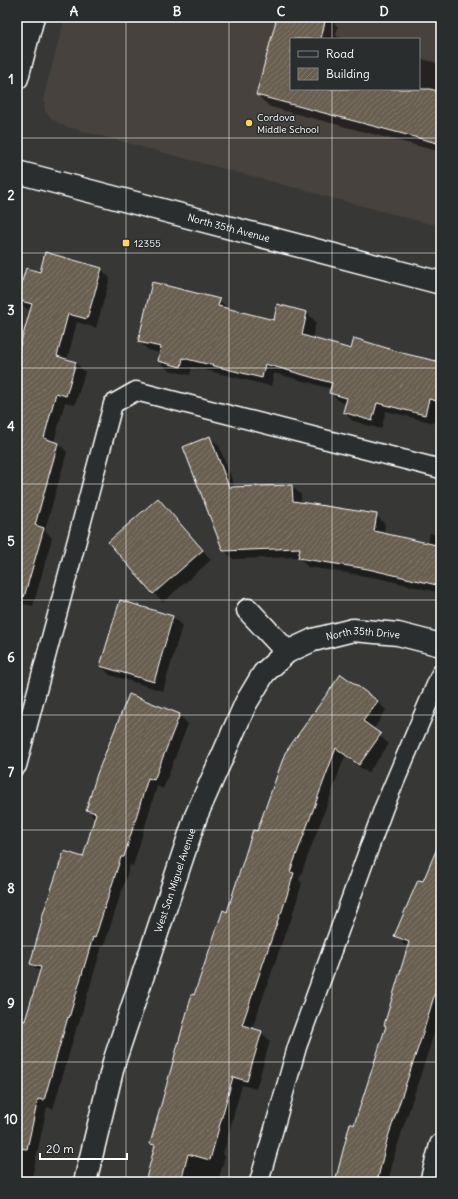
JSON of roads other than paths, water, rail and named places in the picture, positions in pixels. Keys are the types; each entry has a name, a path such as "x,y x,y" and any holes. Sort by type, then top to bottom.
{"street":[{"path":"17,78 33,17"},
{"name":"North 35th Avenue","path":"17,172 441,283"},
{"path":"248,610 287,652"},
{"name":"North 35th Drive","path":"287,652 313,640 353,630 398,634 441,645"},
{"name":"West San Miguel Avenue","path":"86,1182 114,1062 196,816 246,703 264,673 287,652"},
{"path":"431,1182 441,1145"}],"lane":[{"path":"17,766 113,404 136,391 441,469"},
{"path":"259,1182 297,1047 384,808 441,673"}],"place":[{"name":"Cordova Middle School","path":"249,123"},
{"name":"12355","path":"126,243"}]}
